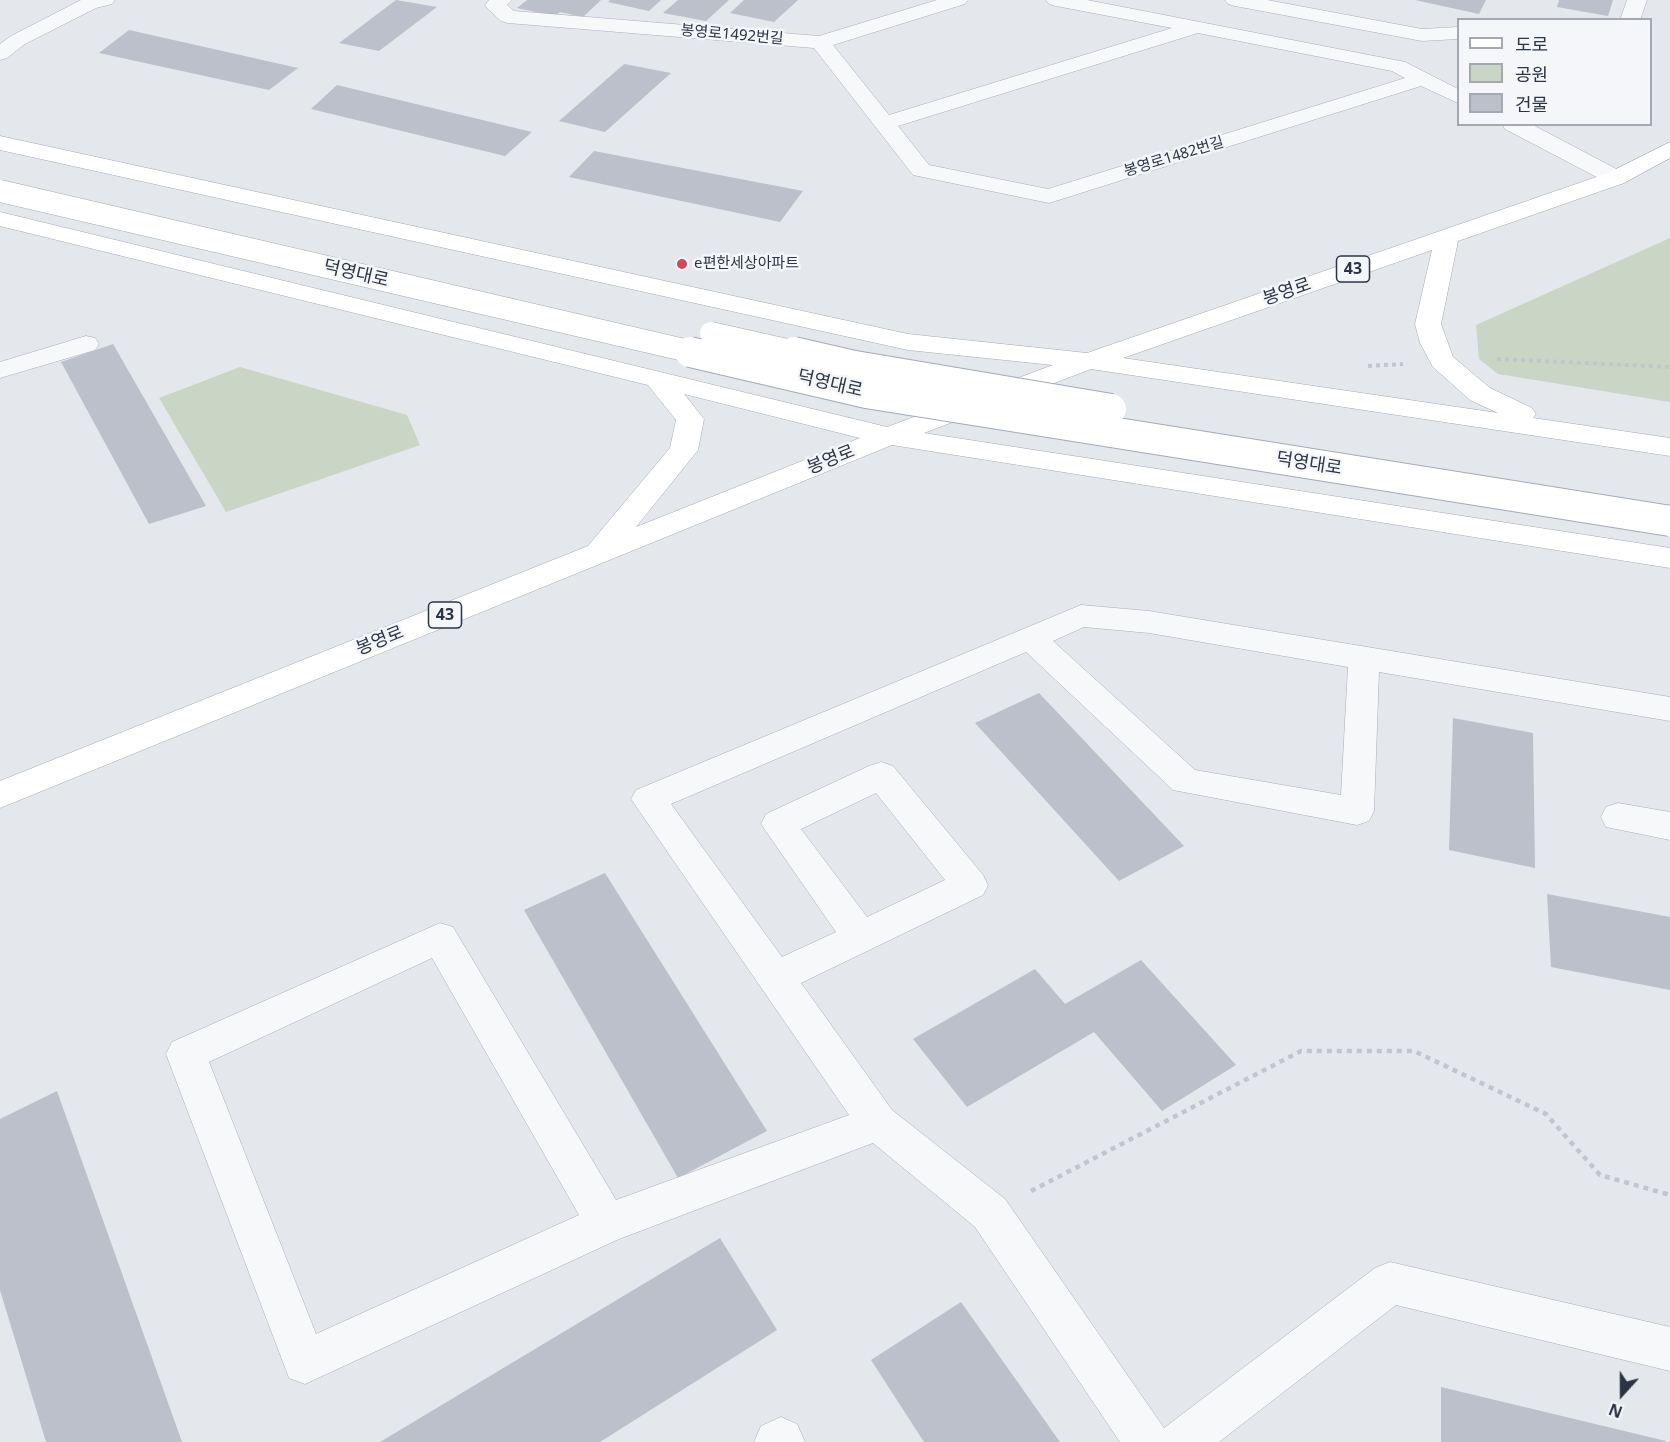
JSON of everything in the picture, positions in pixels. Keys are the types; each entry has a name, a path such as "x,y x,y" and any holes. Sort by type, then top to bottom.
{"main road":[{"path":"0,143 908,342 1089,361 1670,447"},
{"name":"봉영로","path":"0,795 889,436 1089,361 1617,178 1670,149"},
{"path":"1641,164 1670,158"},
{"name":"덕영대로","path":"0,170 855,366 1496,474 1670,499"},
{"name":"덕영대로","path":"0,191 866,393 1670,521"},
{"path":"0,219 889,436 1670,558"},
{"path":"1447,237 1428,324 1433,343 1442,361 1480,394 1553,429"},
{"path":"598,554 684,450 690,419 657,379"}],"street":[{"path":"0,54 18,40 90,3 105,0"},
{"name":"봉영로1492번길","path":"502,0 495,5 508,17 820,42"},
{"path":"958,0 820,42 884,124 1201,28 1221,0"},
{"path":"1056,0 1398,66 1457,96"},
{"path":"1235,0 1422,34 1457,33"},
{"path":"1631,18 1637,0"},
{"name":"봉영로1482번길","path":"884,124 921,170 1048,196 1423,79"},
{"path":"1517,126 1617,178"},
{"path":"0,370 86,344"},
{"path":"1147,1442 990,1212 878,1122 648,799 1081,616 1149,622 1670,709"},
{"path":"1030,638 1185,781 1357,812 1364,658"},
{"path":"775,978 970,885 880,776 778,824 860,937"},
{"path":"1618,817 1670,826"},
{"path":"607,1223 440,938 186,1054 305,1362 607,1223 878,1122"},
{"path":"1182,1442 1390,1283 1670,1349"},
{"path":"777,1442 781,1440 782,1442"}],"path":[{"path":"1491,359 1670,367"},
{"path":"1365,366 1406,364"},
{"path":"990,1212 1301,1051 1414,1051 1546,1114 1600,1175 1670,1195"}],"green space":[{"path":"1670,238 1670,402 1498,374 1479,359 1476,325"},
{"path":"240,367 407,415 420,445 226,512 159,398"}],"building":[{"path":"396,0 437,7 379,51 339,43"},
{"path":"527,0 601,0 583,17 560,12 555,16 517,8"},
{"path":"610,0 661,0 649,11 608,2"},
{"path":"678,0 729,0 706,21 663,13"},
{"path":"744,0 798,0 774,22 730,13"},
{"path":"1415,0 1486,0 1479,14"},
{"path":"1559,0 1613,0 1608,16 1557,7"},
{"path":"129,30 298,68 269,90 99,53"},
{"path":"624,64 671,73 605,132 559,121"},
{"path":"337,85 532,132 505,156 311,109"},
{"path":"594,151 803,191 780,222 569,177"},
{"path":"113,344 206,506 149,524 61,362"},
{"path":"1039,693 1184,846 1119,881 975,723"},
{"path":"1453,718 1533,733 1535,868 1449,850"},
{"path":"605,873 767,1131 678,1178 524,910"},
{"path":"1547,894 1670,917 1670,990 1551,967"},
{"path":"1141,960 1236,1065 1162,1111 1094,1032 967,1107 913,1039 1035,969 1065,1004"},
{"path":"57,1091 182,1442 46,1442 0,1290 0,1119"},
{"path":"720,1238 777,1330 600,1442 380,1442"},
{"path":"961,1302 1060,1442 924,1442 871,1360"},
{"path":"1441,1387 1666,1441 1666,1442 1441,1442"}],"place":[{"name":"e편한세상아파트","path":"682,264"}]}
